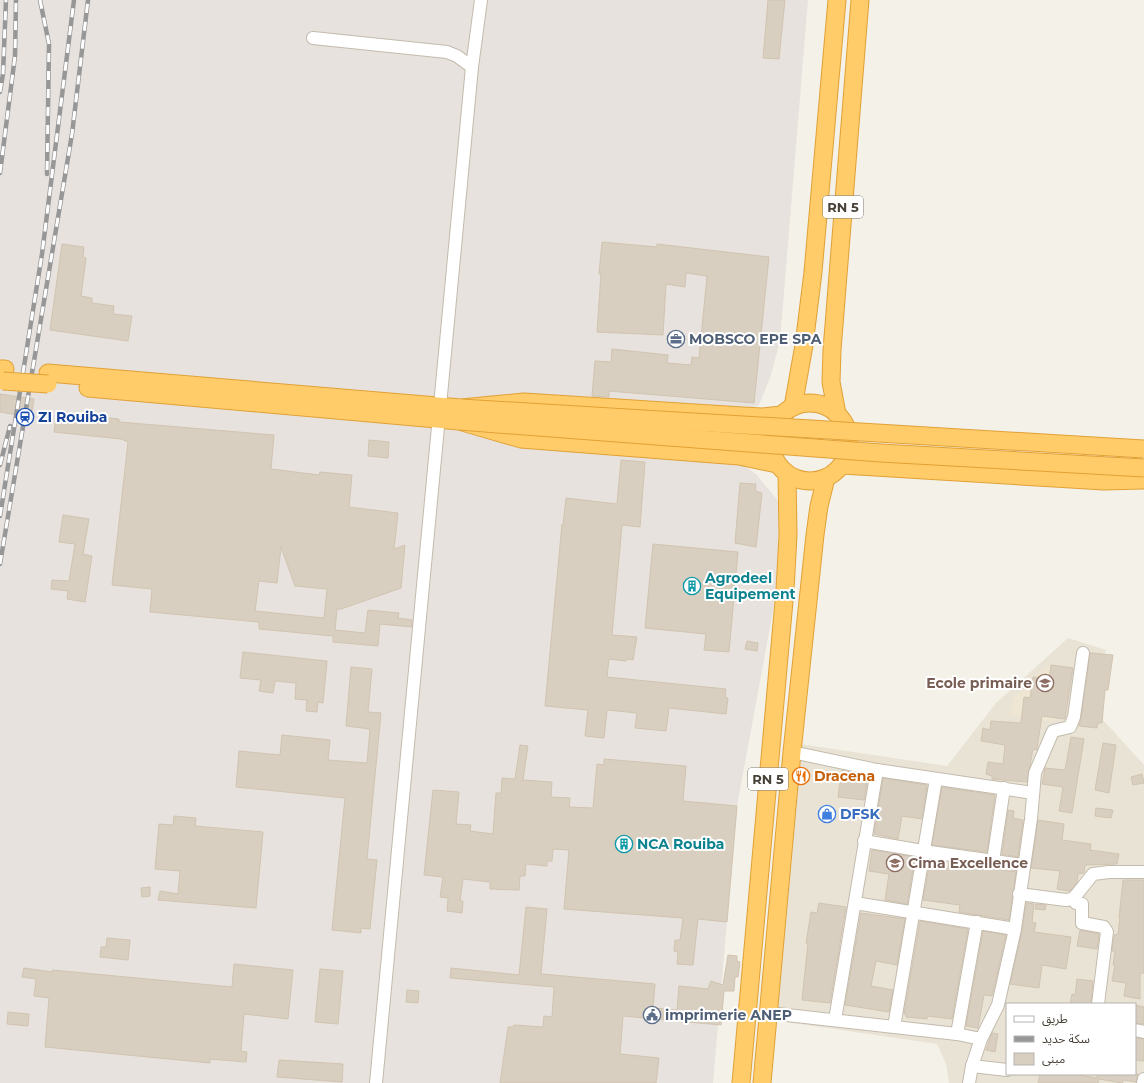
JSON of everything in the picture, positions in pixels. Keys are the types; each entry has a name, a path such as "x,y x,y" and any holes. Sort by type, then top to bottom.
{"highway":[{"name":"RN 5","path":"787,411 804,345 812,272 836,0"},
{"name":"RN 5","path":"841,418 831,382 832,350 860,0"},
{"path":"2,375 438,412 881,453 1144,468"},
{"path":"524,402 755,417 787,411 800,404 816,403 824,405 841,418 848,433 849,444 847,455 842,465 835,473 826,478 806,481 782,469 739,456 521,438 460,414 524,402"},
{"path":"782,469 771,444 772,434 787,411"},
{"path":"460,414 1144,449"},
{"path":"841,418 1144,441"},
{"path":"842,465 1104,481 1144,480"},
{"name":"RN 5","path":"742,1083 785,590 788,535 782,469"},
{"name":"RN 5","path":"762,1083 792,752 815,534 819,506 826,478"}],"street":[{"path":"376,1083 438,412 472,67 481,0"},
{"path":"313,38 447,52 457,56 472,67"},
{"path":"969,1083 972,1066 981,1040 1002,1006 1015,929 1035,773 1049,737 1053,731 1070,727 1074,717 1083,653"},
{"path":"792,752 877,770 1033,793"},
{"path":"835,1020 877,770"},
{"path":"894,1028 936,779"},
{"path":"993,860 1004,788"},
{"path":"864,841 923,851 1023,864"},
{"path":"1019,894 1066,900 1073,899 1093,874 1109,872 1144,872"},
{"path":"1074,897 1076,903 1082,904 1082,923 1104,927 1107,932 1098,1003"},
{"path":"855,903 1015,929"},
{"path":"957,1034 977,922"},
{"path":"769,1013 957,1034 981,1040"},
{"path":"972,1066 1006,1070"},
{"path":"1143,1083 1144,1079"}],"shaded area":[{"path":"0,0 808,0 780,341 770,378 759,405 748,410 736,409 732,458 756,474 779,502 777,589 737,806 713,1083 0,1083"},
{"path":"1068,638 1106,650 1093,709 1144,765 1144,1083 949,1083 946,1064 937,1044 772,1020 800,744 947,766 996,703"},
{"name":"Ecole primaire","path":"1047,666 1063,668 1054,722 1010,715 1014,698"}],"building":[{"path":"768,0 785,0 779,59 763,58"},
{"path":"602,242 657,247 657,244 769,257 754,403 609,391 609,397 592,396 595,361 611,362 612,349 668,355 667,363 691,365 692,357 699,358 707,276 686,273 685,287 666,284 663,335 597,332 601,274 599,274"},
{"path":"62,244 84,247 83,257 86,258 81,296 92,298 92,303 114,306 113,314 132,316 128,341 50,330"},
{"path":"0,394 34,399 31,417 0,412"},
{"path":"56,416 89,419 89,416 119,419 119,422 274,435 271,469 319,475 320,472 352,475 349,507 398,513 394,549 405,545 401,588 341,609 337,609 335,630 365,633 368,610 399,613 398,618 412,620 412,627 380,624 378,646 333,642 333,636 259,629 259,622 150,612 152,589 112,585 128,442 121,439 54,432","holes":["281,547 295,586 327,589 324,618 255,611 259,581 277,583"]},
{"path":"369,440 389,442 388,458 368,456"},
{"path":"621,460 645,462 640,527 622,525 612,635 637,637 633,660 627,659 626,661 609,659 607,677 726,689 725,697 728,698 726,714 669,708 666,731 635,728 637,713 607,710 604,738 585,736 588,710 545,706 562,524 563,525 566,498 617,504"},
{"path":"740,483 756,484 755,491 762,493 756,547 735,543"},
{"path":"63,515 89,519 83,554 92,556 85,602 67,599 68,591 51,589 52,580 69,581 75,544 59,542"},
{"name":"Agrodeel Equipement","path":"653,544 738,552 729,652 704,650 706,634 645,628"},
{"path":"747,641 758,643 757,651 745,649"},
{"path":"243,652 327,661 323,703 318,702 317,712 306,711 307,700 295,699 296,683 275,681 273,693 259,691 261,680 240,678"},
{"path":"1090,653 1113,655 1108,690 1105,690 1102,723 1098,723 1097,728 1079,726"},
{"path":"1051,665 1073,668 1065,719 1042,716 1037,750 1033,749 1027,782 992,779 992,776 986,774 988,762 1003,764 1005,745 981,741 983,728 990,730 991,721 1021,723 1024,697 1030,698 1033,677 1049,679"},
{"path":"351,667 372,669 368,712 381,713 367,859 377,860 370,929 361,928 361,933 332,930 345,798 236,787 239,751 280,755 282,735 330,740 328,760 367,763 370,729 346,726"},
{"path":"1071,737 1084,739 1072,813 1059,811 1063,787 1042,784 1045,768 1065,770"},
{"path":"1103,743 1116,745 1109,793 1095,790"},
{"name":"NCA Rouiba","path":"520,745 528,746 523,780 552,782 551,797 570,798 569,807 593,808 597,764 604,765 604,759 686,766 683,801 737,806 727,922 698,919 693,965 677,964 678,952 674,951 675,940 680,940 683,918 564,909 569,850 553,849 552,861 547,861 547,866 526,864 525,876 520,876 519,890 490,889 490,882 463,879 460,901 463,901 462,913 447,911 448,898 440,897 443,877 424,875 433,790 459,792 456,824 471,825 470,831 493,834 496,793 501,793 502,778 515,779"},
{"path":"842,770 868,776 864,800 838,797"},
{"path":"1142,774 1144,783 1133,785 1131,777"},
{"path":"883,778 927,785 922,819 902,816 898,839 874,834"},
{"path":"942,787 995,795 987,852 932,845"},
{"path":"1096,808 1113,810 1111,818 1095,816"},
{"path":"1008,810 1014,811 1013,818 1023,820 1018,857 1002,854"},
{"path":"174,816 196,818 195,826 263,832 256,908 158,900 160,891 178,894 180,871 155,869 159,824 173,825"},
{"path":"1038,820 1064,824 1062,840 1091,844 1090,850 1119,854 1117,864 1085,865 1084,873 1078,874 1077,882 1070,891 1057,889 1060,871 1031,868"},
{"name":"Cima Excellence","path":"872,850 915,857 907,904 885,900 889,874 869,871"},
{"path":"949,862 1016,872 1009,920 959,912 960,905 923,900 929,867 948,869"},
{"path":"1123,880 1144,880 1144,973 1140,973 1140,999 1124,996 1126,983 1112,981 1115,965 1113,965 1115,951 1112,951 1114,935 1118,934"},
{"path":"150,887 150,896 142,897 141,888"},
{"path":"819,903 846,907 830,1003 802,1000 808,943 806,943 811,912 817,913"},
{"path":"1026,903 1034,904 1032,922 1036,923 1034,932 1071,937 1066,969 1042,965 1039,988 1010,984 1022,931"},
{"path":"1036,904 1046,905 1045,910 1035,909"},
{"path":"526,907 547,909 541,974 655,984 653,1008 677,1010 679,986 708,989 711,981 723,985 728,955 737,956 737,961 740,962 738,977 735,977 734,991 724,991 721,1025 623,1016 620,1054 659,1058 656,1083 500,1083 508,1027 513,1027 514,1025 543,1027 544,1016 552,1017 554,987 450,978 451,968 519,975"},
{"path":"861,913 905,919 897,965 876,961 871,986 893,990 889,1012 845,1005"},
{"path":"920,921 968,929 952,1019 927,1016 927,1019 906,1017 904,1014"},
{"path":"1080,930 1099,934 1097,949 1077,946"},
{"path":"983,931 1006,935 992,996 984,995 978,1028 966,1026"},
{"path":"107,938 130,940 128,960 100,957 101,947 106,947"},
{"path":"234,964 293,970 288,1019 244,1014 241,1051 247,1052 246,1062 210,1059 210,1063 45,1047 49,998 34,996 36,979 22,977 24,968 52,972 52,970 232,987"},
{"path":"320,969 343,971 338,1024 315,1022"},
{"path":"1077,979 1093,981 1091,1003 1070,1003 1072,994 1075,995"},
{"path":"407,990 419,991 418,1003 406,1002"},
{"path":"1136,1005 1144,1007 1144,1024 1136,1023"},
{"path":"8,1012 29,1014 28,1026 7,1024"},
{"path":"992,1033 998,1034 995,1052 986,1050"},
{"path":"1136,1038 1144,1039 1144,1061 1136,1060"},
{"path":"279,1060 343,1064 342,1082 277,1077"},
{"path":"1138,1074 1136,1082 1124,1080 1122,1083 1099,1079 1098,1083 1038,1083 1040,1075 1079,1075 1097,1078 1097,1075"}],"railway":[{"path":"0,92 3,74 6,0"},
{"path":"0,173 15,56 16,0"},
{"path":"40,0 49,44 47,174"},
{"path":"0,516 42,254 74,0"},
{"path":"0,564 72,134 88,0"},
{"path":"0,465 10,426"}],"place":[{"name":"MOBSCO EPE SPA","path":"676,339"},
{"name":"ZI Rouiba","path":"25,417"},
{"name":"Agrodeel Equipement","path":"692,586"},
{"name":"Ecole primaire","path":"1045,683"},
{"name":"Dracena","path":"801,776"},
{"name":"DFSK","path":"827,814"},
{"name":"NCA Rouiba","path":"624,844"},
{"name":"Cima Excellence","path":"895,863"},
{"name":"imprimerie ANEP","path":"652,1015"}]}
